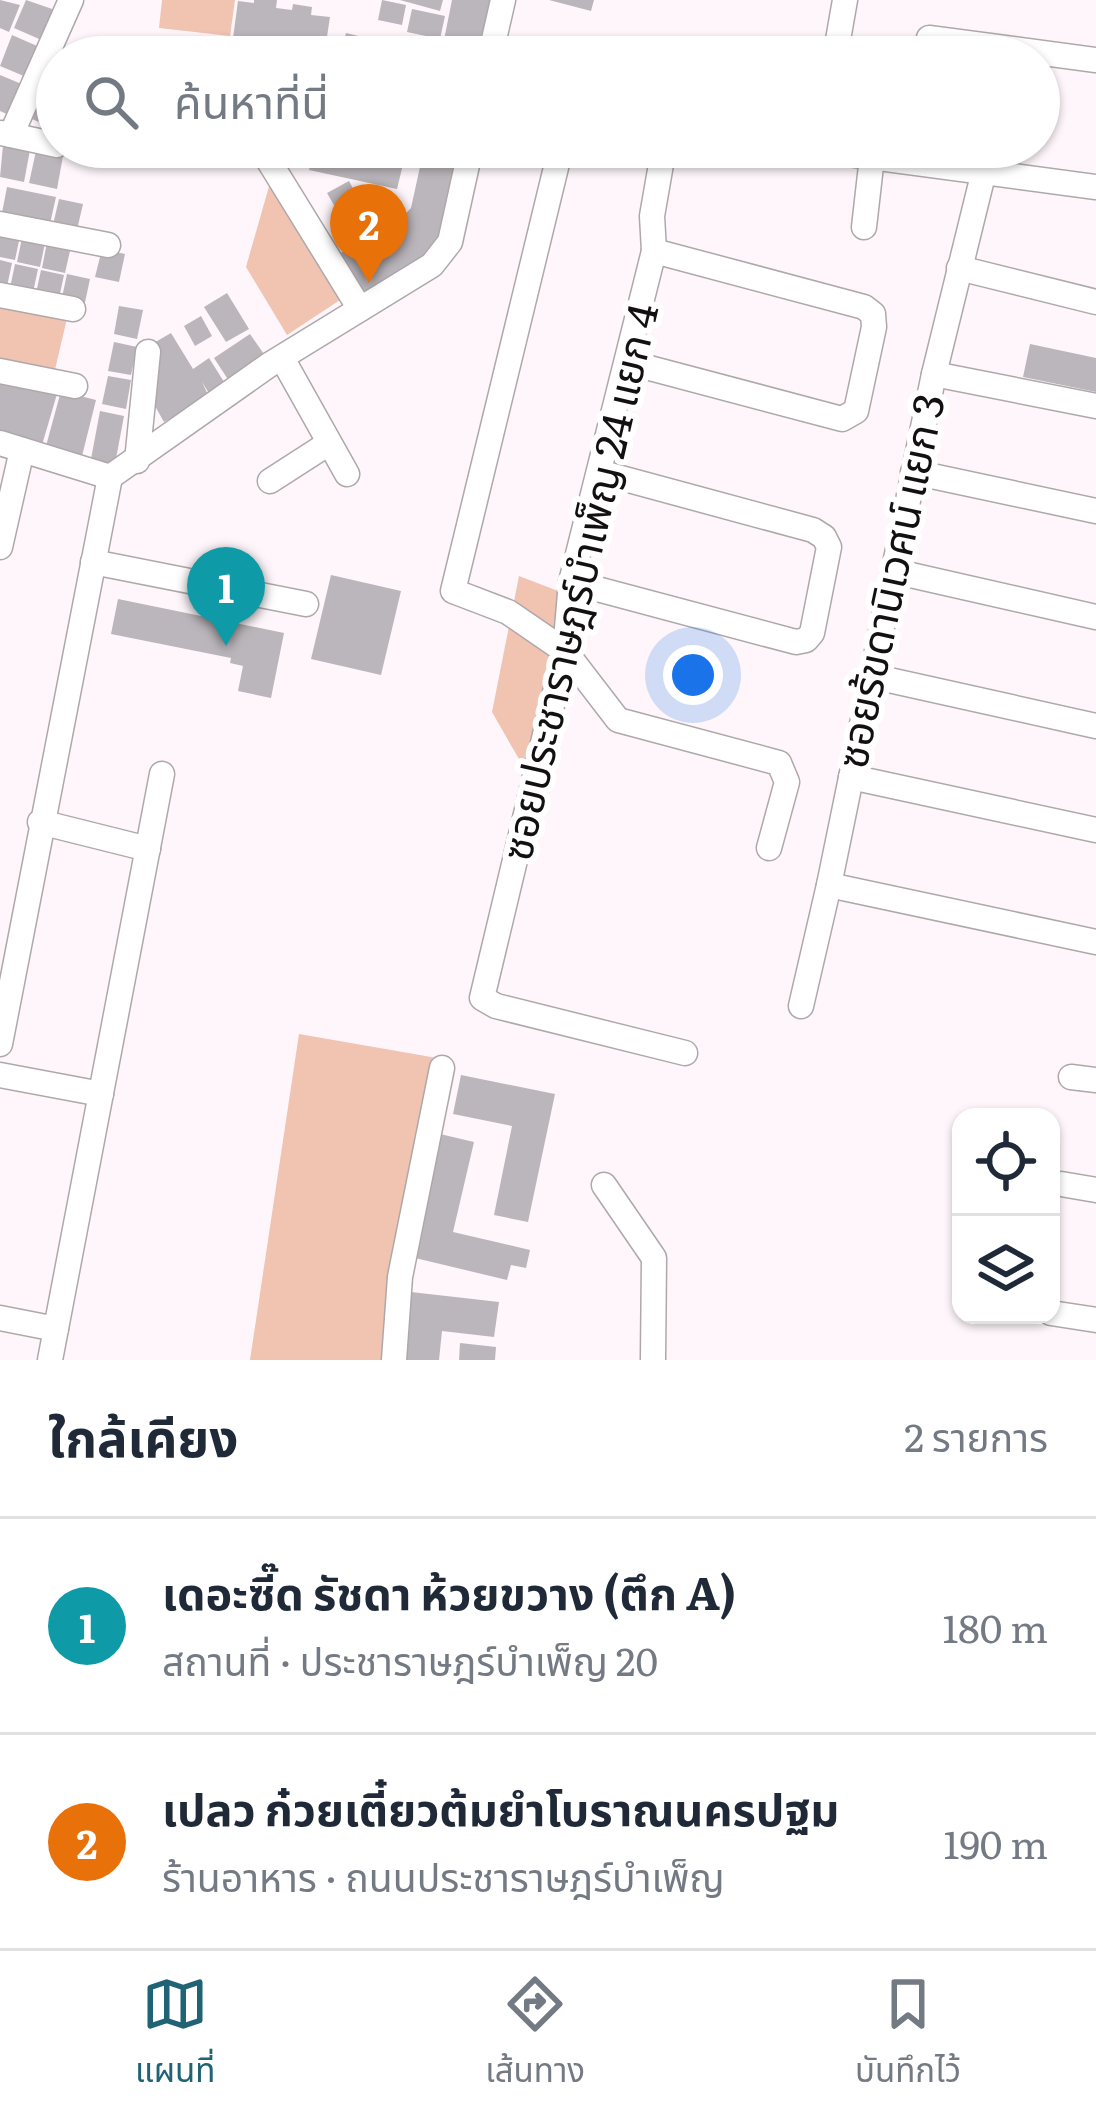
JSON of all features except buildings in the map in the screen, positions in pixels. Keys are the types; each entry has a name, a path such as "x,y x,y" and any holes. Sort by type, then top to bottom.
{"street":[{"path":"53,36 71,0"},
{"path":"494,36 502,0"},
{"path":"839,36 845,0"},
{"path":"1060,55 1096,60"},
{"path":"36,71 5,134 36,141"},
{"path":"273,168 360,310"},
{"path":"0,547 11,446 110,477 137,461 282,358 431,266 443,254 454,227 467,168"},
{"path":"555,168 453,591 508,612 565,651 619,720 779,763 787,782 769,848"},
{"name":"ซอยประชาราษฎร์บำเพ็ญ 24 แยก 4","path":"660,168 652,216 654,250 572,582 565,651 482,998 496,1006 685,1054"},
{"path":"864,227 871,168"},
{"path":"960,168 1096,187"},
{"name":"ซอยร้ขดานิเวศน์ แยก 3","path":"803,999 934,374 984,171"},
{"path":"0,224 108,245"},
{"path":"626,362 842,419 856,411 874,327 865,307 654,250"},
{"path":"959,268 1096,302"},
{"path":"0,296 73,309"},
{"path":"137,461 148,352"},
{"path":"282,358 347,474"},
{"path":"0,371 75,386"},
{"path":"934,374 1096,406"},
{"path":"270,481 329,443"},
{"path":"572,582 796,643 812,633 829,548 824,537 813,530 599,472"},
{"path":"913,472 1096,511"},
{"path":"0,1044 11,916 40,822 110,477"},
{"path":"93,562 306,604"},
{"path":"893,571 1096,616"},
{"path":"871,676 1096,726"},
{"path":"50,1360 162,774"},
{"path":"851,776 1096,830"},
{"path":"40,822 148,849"},
{"path":"829,885 1096,942"},
{"path":"394,1360 400,1277 442,1068"},
{"path":"0,1075 100,1094"},
{"path":"1061,1184 1096,1190"},
{"path":"604,1186 654,1258 653,1360"},
{"path":"1060,1314 1096,1320"},
{"path":"0,1318 56,1329"}],"shaded area":[{"path":"162,0 235,0 230,36 159,28"},
{"path":"270,183 340,300 287,335 246,267"},
{"path":"0,301 68,314 54,374 0,363"},
{"path":"519,576 566,594 531,780 492,712"},
{"path":"299,1034 437,1058 386,1360 250,1360"}],"place":[{"name":"เปลว ก๋วยเตี๋ยวต้มยำโบราณนครปฐม","path":"369,283"},
{"name":"เดอะซี๊ด รัชดา ห้วยขวาง (ตึก A)","path":"226,646"}]}
